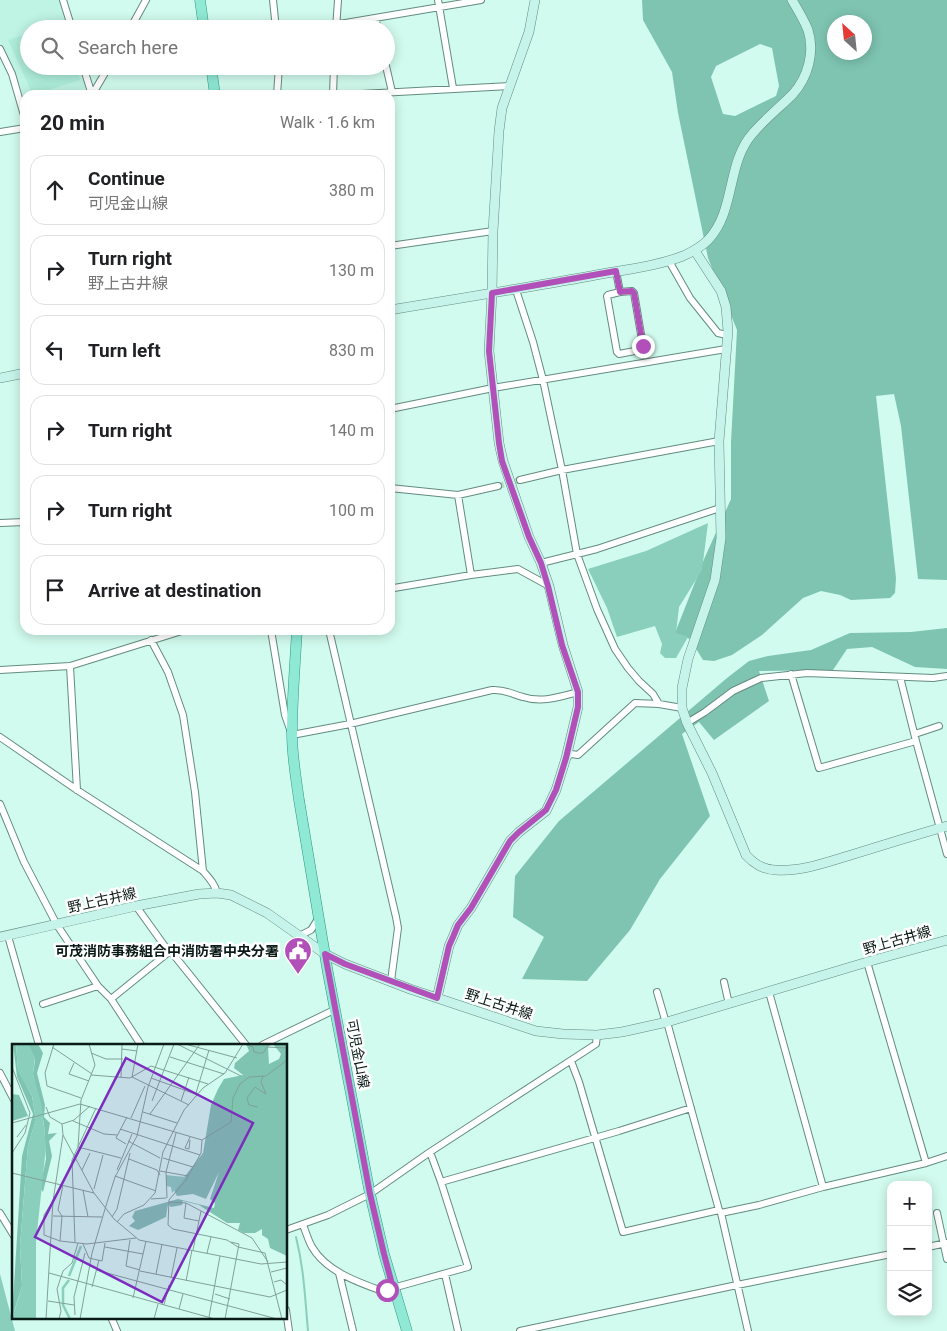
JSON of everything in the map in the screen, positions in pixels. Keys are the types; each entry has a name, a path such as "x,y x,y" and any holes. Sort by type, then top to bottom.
{"main road":[{"path":"200,0 203,20"},
{"path":"212,75 215,90"},
{"name":"可児金山線","path":"297,635 292,735 295,774 325,954 370,1194 393,1288 407,1331"}],"street":[{"path":"63,0 69,20"},
{"path":"135,20 146,0"},
{"path":"273,0 275,20"},
{"path":"337,20 338,0"},
{"path":"438,0 453,88"},
{"path":"366,20 481,0"},
{"path":"437,998 449,946 458,925 471,908 510,841 546,810 556,790 578,707 578,692 562,645 541,563 529,537 502,461 489,351 493,231 502,108 529,32 535,0"},
{"path":"395,309 516,290 669,261 695,251 708,240 718,226 724,213 740,153 749,137 793,94 801,84 806,72 810,41 804,21 792,0"},
{"path":"0,49 12,74 20,102"},
{"path":"86,75 90,90"},
{"path":"95,90 104,75"},
{"path":"277,90 278,75"},
{"path":"333,90 334,75"},
{"path":"388,75 392,90"},
{"path":"395,92 510,86"},
{"path":"0,132 20,129"},
{"path":"395,245 493,231"},
{"path":"695,251 721,292 726,307 727,335 719,441 721,538 715,580 688,659 682,688 682,708 687,723 712,773 746,855 751,861 763,868 791,870 817,865 943,827"},
{"path":"669,261 690,298 718,333 727,335"},
{"path":"616,271 620,292"},
{"path":"516,290 543,380 577,554 597,609 615,649 628,668 653,694 659,704"},
{"path":"632,291 634,293 643,346 640,350 619,354 617,352 608,295 620,292 632,291"},
{"path":"395,408 493,388 726,348"},
{"path":"0,378 20,374"},
{"path":"520,480 562,470 719,441"},
{"path":"395,489 458,495 498,486"},
{"path":"458,495 471,575"},
{"path":"541,563 597,549 720,508"},
{"path":"0,524 20,522"},
{"path":"395,588 518,568 548,586"},
{"path":"0,670 70,666 168,635"},
{"path":"271,635 285,715 292,735 350,724 492,690 500,690 523,698 537,700 578,692"},
{"path":"330,635 398,928 391,980"},
{"path":"151,640 168,672 183,715 195,792 203,871"},
{"path":"70,666 77,790"},
{"path":"687,723 733,691 761,678 808,673 933,678 947,676"},
{"path":"791,674 819,768 916,737 939,726"},
{"path":"900,676 943,827 947,854"},
{"path":"566,758 571,754 578,755 635,703 659,704 682,708"},
{"path":"0,737 77,790 203,871 211,880 217,893"},
{"path":"0,804 24,862 57,925 98,986 111,999 141,1044"},
{"name":"野上古井線","path":"4,937 136,906 199,894 217,893 234,896 268,913 325,954 345,964 437,998 536,1031 597,1035 622,1032 667,1022 947,940"},
{"path":"136,906 169,952 173,954 245,1044"},
{"path":"300,936 311,930 319,918"},
{"path":"4,937 39,1044"},
{"path":"111,999 169,952"},
{"path":"867,962 926,1163"},
{"path":"724,982 730,1004"},
{"path":"43,1004 98,986"},
{"path":"657,992 720,1211 748,1331"},
{"path":"769,992 823,1187"},
{"path":"264,1044 336,1009"},
{"path":"288,1229 328,1215 370,1194 430,1152 596,1044 597,1035"},
{"path":"571,1061 623,1232 720,1211 759,1205 947,1156"},
{"path":"0,1074 12,1096"},
{"path":"441,1182 595,1138 691,1108"},
{"path":"303,1225 312,1247 323,1261 339,1272 382,1291 468,1267 430,1152"},
{"path":"0,1213 12,1233"},
{"path":"937,1213 947,1259"},
{"path":"932,1246 945,1243"},
{"path":"520,1331 887,1255"},
{"path":"339,1272 353,1331"},
{"path":"445,1274 458,1331"},
{"path":"111,1318 117,1331"},
{"path":"287,1318 289,1331"}],"shaded area":[{"path":"0,0 61,0 67,20 20,20 20,75 84,75 87,84 84,90 21,90 0,41"},
{"path":"642,0 947,0 947,580 918,579 901,426 894,394 876,396 896,578 895,593 890,598 851,600 840,595 821,591 803,598 762,635 732,655 714,661 703,660 690,639 675,633 705,557 731,499 731,442 737,330 708,258 678,113 672,72 643,20","holes":["760,44 772,48 779,86 776,96 735,116 723,114 711,77 716,66"]},
{"path":"20,36 20,66 8,40"},
{"path":"24,75 79,75 80,80 49,90 31,90"},
{"path":"708,523 702,570 679,607 676,633 688,637 676,658 665,658 660,653 662,644 655,626 617,637 607,608 588,569 646,551"},
{"path":"947,628 947,669 915,667 872,647 847,649 833,670 759,671 769,701 714,740 699,722 682,734 710,816 660,879 630,930 587,981 522,979 544,937 513,917 515,876 559,821 727,678 749,661 768,656 811,650 850,633 911,632"},
{"path":"0,1274 15,1331 0,1331"}],"waterway":[{"path":"296,1237 303,1272 308,1331"}],"tunnel":[{"path":"498,486 520,480"}],"place":[{"name":"可茂消防事務組合中消防署中央分署","path":"298,975"}],"route":[{"path":"387,1290 393,1288 370,1194 325,954 345,964 437,998 449,946 458,925 471,908 510,841 546,810 556,790 578,707 578,692 562,645 541,563 529,537 502,461 489,351 492,293 616,271 620,292 632,291 634,293 643,346"}]}
